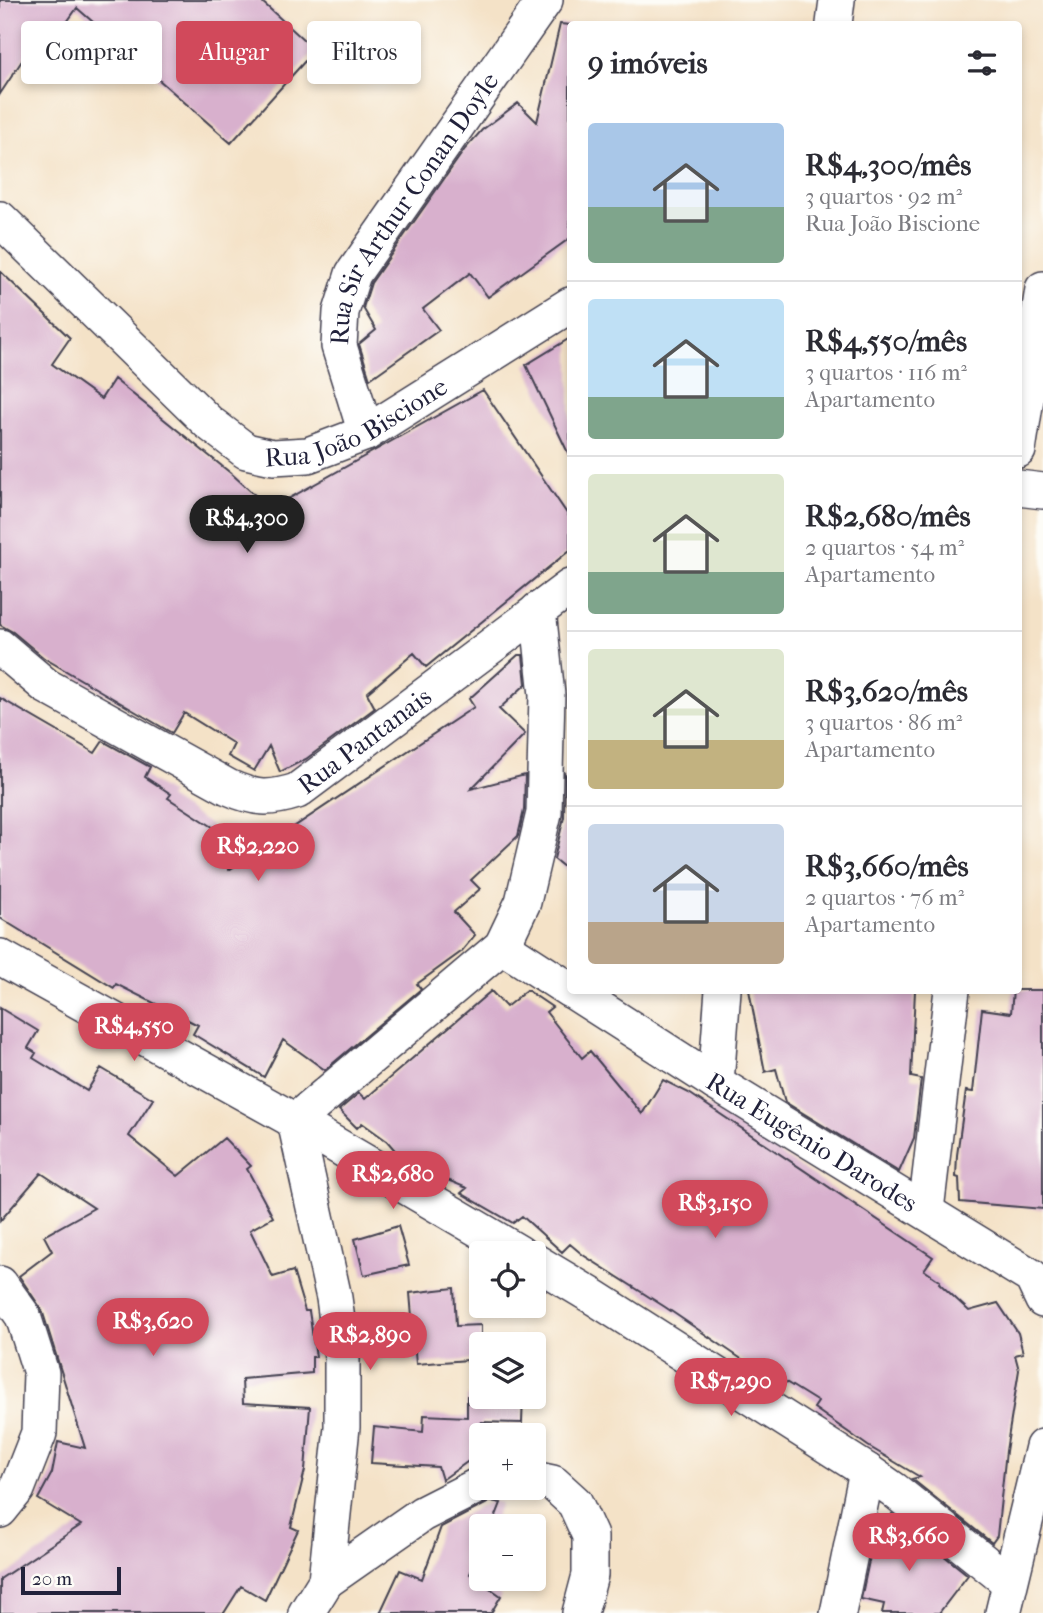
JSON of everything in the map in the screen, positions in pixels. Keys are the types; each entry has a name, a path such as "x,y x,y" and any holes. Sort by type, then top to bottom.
{"street":[{"name":"Rua Sir Arthur Conan Doyle","path":"366,433 339,345 341,312 353,274 545,0"},
{"path":"834,21 837,0"},
{"name":"Rua João Biscione","path":"0,219 208,422 246,451 273,457 307,455 366,433 567,307"},
{"path":"1022,424 1043,289"},
{"path":"1022,488 1043,491"},
{"name":"Rua Pantanais","path":"0,647 46,686 228,787 248,796 275,798 297,791 567,589"},
{"path":"295,1121 502,946 523,902 544,813 547,695 538,610"},
{"name":"Rua Eugênio Darodes","path":"502,946 567,987"},
{"path":"0,957 295,1121 499,1241"},
{"name":"Rua Eugênio Darodes","path":"577,994 716,1083 1040,1281"},
{"path":"716,1083 723,994"},
{"path":"926,1210 952,994"},
{"path":"295,1121 334,1298 342,1357 342,1427 326,1581"},
{"path":"546,1269 894,1490 1006,1598"},
{"path":"0,1284 23,1316 41,1373 39,1433 17,1489 0,1510"},
{"path":"1006,1598 1043,1447"},
{"path":"838,1613 867,1471"},
{"path":"546,1482 553,1483 575,1503 590,1536 590,1575 580,1613"},
{"path":"306,1613 326,1581 422,1514 469,1490"}],"building":[{"path":"0,0 260,0 283,21 176,21 176,84 284,84 231,143 162,83 162,21 92,21 77,8 68,21 21,21 21,62 0,94"},
{"path":"560,24 567,25 567,240 488,297 470,273 423,309 439,330 370,379 359,344 376,330 363,308 371,283 465,149 482,130 518,103 537,122"},
{"path":"293,30 307,43 307,59 293,74"},
{"path":"0,271 70,338 52,364 101,399 114,379 233,475 270,509 483,390 567,514 567,552 426,667 414,653 367,693 375,708 306,759 280,772 269,746 254,771 228,756 234,744 184,713 172,733 44,658 13,632 0,625"},
{"path":"567,340 567,451 526,365"},
{"path":"518,655 523,655 526,684 499,709 525,734 471,789 525,775 524,810 518,836 471,880 480,889 454,912 475,935 461,952 417,984 421,989 325,1070 283,1040 264,1077 193,1034 198,1025 116,984 114,988 0,918 0,698 95,753 103,741 150,767 145,777 171,794 168,798 219,831 208,840 229,870 474,707 469,699"},
{"path":"565,774 567,870 554,859 564,817"},
{"path":"527,990 552,1007 546,1012 582,1058 590,1051 642,1114 663,1080 689,1093 933,1257 924,1270 940,1281 939,1283 969,1311 998,1303 1018,1333 1023,1353 1015,1355 1019,1370 1006,1451 997,1536 992,1543 912,1479 920,1477 868,1446 814,1408 818,1402 765,1369 762,1373 570,1244 562,1252 522,1216 513,1223 461,1193 467,1188 406,1163 387,1141 362,1123 357,1128 339,1110 359,1093 365,1099 491,991 506,1007"},
{"path":"1022,990 1043,990 1043,1209 960,1202 959,1178 956,1177 957,1155 966,1091 973,1092 982,1009 1011,1013 1013,994 1022,994"},
{"path":"750,994 915,994 911,1077 921,1079 914,1138 899,1172 785,1102 776,1069 765,1072"},
{"path":"0,1008 38,1031 28,1048 36,1053 33,1058 87,1091 101,1068 153,1099 129,1136 178,1176 224,1138 251,1166 247,1169 273,1217 250,1230 273,1277 293,1271 305,1311 309,1311 316,1357 312,1357 312,1373 242,1379 243,1403 310,1407 305,1470 291,1527 298,1530 265,1600 241,1586 224,1613 0,1613 0,1579 81,1525 38,1499 52,1473 58,1442 85,1448 42,1310 19,1276 52,1251 44,1236 94,1208 41,1173 0,1221"},
{"path":"398,1226 409,1265 364,1275 355,1239"},
{"path":"454,1288 456,1326 481,1325 481,1332 469,1332 469,1360 416,1364 410,1293"},
{"path":"467,1396 469,1409 523,1409 522,1423 469,1423 469,1461 442,1480 438,1467 371,1463 374,1427 423,1432 424,1415 467,1417"},
{"path":"491,1501 501,1503 497,1514 469,1514 469,1591 494,1591 501,1596 491,1613 380,1613 400,1570 422,1579 441,1527"},
{"path":"892,1514 968,1575 939,1613 882,1613 884,1604 861,1599 873,1542 880,1544"}]}
